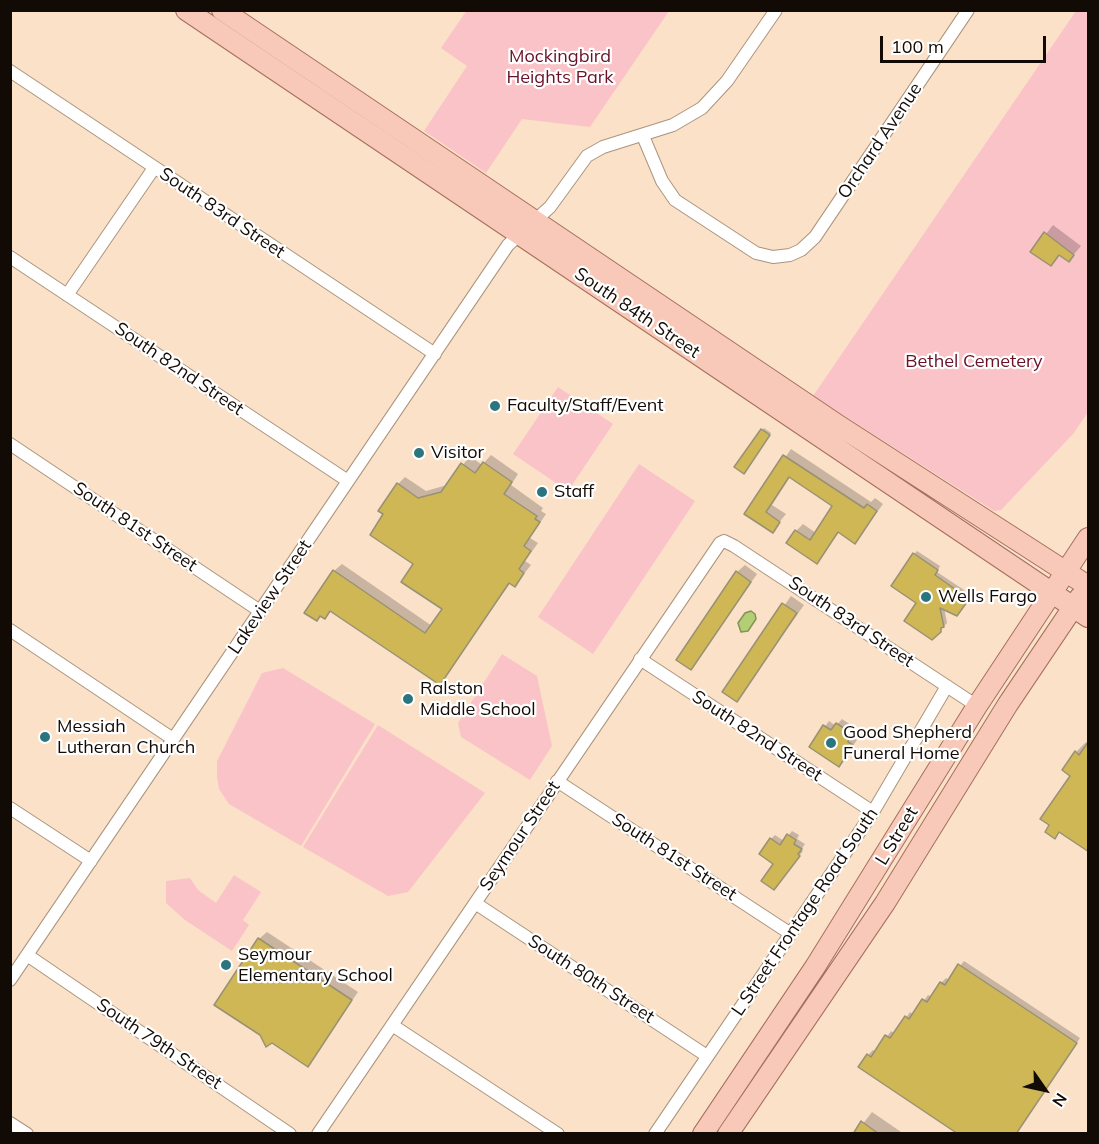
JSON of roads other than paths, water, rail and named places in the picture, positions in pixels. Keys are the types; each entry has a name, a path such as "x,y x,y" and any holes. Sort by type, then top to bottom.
{"main road":[{"name":"South 84th Street","path":"186,10 1081,612"},
{"name":"South 84th Street","path":"222,10 838,425 1088,585"},
{"name":"L Street","path":"703,1134 837,933 977,706 1089,538"},
{"name":"L Street","path":"728,1134 891,894 1008,705 1081,612 1088,585"}],"street":[{"name":"Lakeview Street","path":"10,980 508,245 550,207 586,156 603,147 643,136 686,119 717,94 776,10"},
{"name":"Orchard Avenue","path":"643,136 669,194 756,253 773,258 784,257 801,250 811,241 968,10"},
{"name":"South 83rd Street","path":"10,72 435,354"},
{"path":"67,295 154,168"},
{"name":"South 82nd Street","path":"10,257 348,482"},
{"name":"South 81st Street","path":"10,444 260,610"},
{"name":"South 83rd Street","path":"724,541 805,591 977,706"},
{"name":"Seymour Street","path":"318,1134 716,547 724,541"},
{"path":"10,630 173,739"},
{"name":"South 82nd Street","path":"640,660 873,812"},
{"name":"L Street Frontage Road South","path":"655,1134 873,812 947,686"},
{"name":"South 81st Street","path":"557,781 791,934"},
{"path":"10,808 91,861"},
{"name":"South 80th Street","path":"475,903 708,1056"},
{"name":"South 79th Street","path":"27,955 290,1134"},
{"path":"392,1025 558,1134"},
{"path":"10,1123 27,1134"}],"place":[{"name":"Faculty/Staff/Event","path":"495,406"},
{"name":"Visitor","path":"419,453"},
{"name":"Staff","path":"542,492"},
{"name":"Wells Fargo","path":"926,597"},
{"name":"Ralston Middle School","path":"408,699"},
{"name":"Messiah Lutheran Church","path":"45,737"},
{"name":"Good Shepherd Funeral Home","path":"831,743"},
{"name":"Seymour Elementary School","path":"226,965"}],"park label":[{"name":"Mockingbird Heights Park","path":"560,67"},
{"name":"Bethel Cemetery","path":"974,362"}]}
